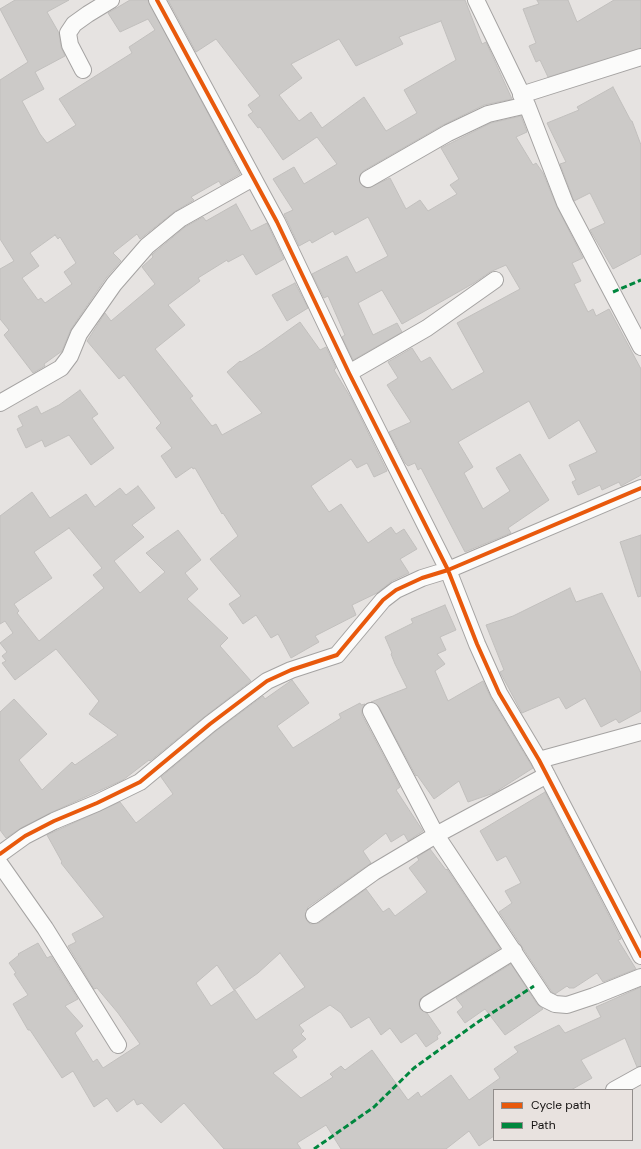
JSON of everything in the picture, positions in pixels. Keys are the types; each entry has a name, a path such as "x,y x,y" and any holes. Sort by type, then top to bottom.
{"street":[{"path":"83,70 70,45 68,33 78,21 111,0"},
{"path":"157,0 277,222 448,570 488,668 500,693 540,760 641,956"},
{"path":"476,0 524,100 566,203 641,347"},
{"path":"368,178 448,133 488,114 641,57"},
{"path":"0,403 61,368 70,356 79,334 114,284 124,274 133,260 157,237 180,219 253,178"},
{"path":"350,373 427,328 495,280"},
{"path":"0,854 25,836 54,821 97,803 140,782 210,724 267,681 291,670 337,655 383,600 396,590 422,578 448,570 641,488"},
{"path":"371,711 436,834 545,999 555,1004 567,1005 579,1002 641,977"},
{"path":"540,760 641,732"},
{"path":"314,915 374,872 436,834 547,775"},
{"path":"0,864 44,928 118,1045"},
{"path":"428,1004 514,951"},
{"path":"616,1089 641,1075"}],"building":[{"path":"15,0 69,0 47,12 59,33 61,47 65,56 35,72 44,89 22,101 40,134 47,143 76,125 59,99 132,53 129,47 155,30 148,19 120,32 108,13 130,0 148,0 240,174 221,185 219,181 191,197 194,200 174,212 140,239 137,234 113,253 121,261 106,278 71,329 62,351 44,364 45,366 33,373 4,335 9,330 0,319 0,269 14,261 0,239 0,80 28,62 0,9","holes":["55,235 58,239 60,237 76,263 64,272 72,284 45,303 41,298 38,300 22,278 39,266 30,253"]},
{"path":"168,0 465,0 482,44 486,42 512,99 484,105 443,125 363,171 360,175 360,183 364,187 368,188 390,178 406,209 420,200 428,211 457,194 450,185 459,179 441,148 491,123 521,116 527,132 516,137 533,165 536,163 543,173 557,207 583,258 572,263 581,281 574,284 588,312 593,309 596,316 609,309 641,369 641,475 621,486 619,482 602,490 600,485 578,495 572,482 576,480 569,465 597,452 579,420 549,439 529,401 458,442 473,467 464,473 483,509 510,491 496,468 520,454 549,500 508,528 511,533 465,552 421,468 418,470 415,463 408,466 405,463 389,432 411,422 387,385 398,378 388,362 412,348 421,362 430,357 452,390 484,372 457,323 520,289 506,265 490,272 474,283 402,324 382,290 358,303 373,335 397,323 402,332 353,360 342,337 345,335 328,296 324,298 312,274 347,256 356,273 388,256 368,217 335,235 333,231 312,243 310,240 299,246 284,214 293,210 273,179 294,167 304,184 337,164 317,137 283,160 260,127 258,128 248,115 253,112 248,105 260,96 216,39 196,52","holes":["441,21 456,60 404,90 417,113 386,131 364,97 322,128 311,112 299,121 279,95 302,78 291,64 339,39 356,66 403,44 399,37"]},
{"path":"537,0 568,0 577,22 614,0 641,0 641,48 548,77 540,60 536,62 529,46 536,43 523,9 539,4"},
{"path":"613,87 632,121 641,145 641,254 613,269 590,230 605,223 590,193 574,201 560,164 566,162 547,123 579,110 577,107"},
{"path":"236,204 251,231 267,223 284,259 256,275 243,254 228,262 227,260 198,278 200,281 168,305 185,325 155,349 193,396 190,398 212,426 216,424 222,435 262,413 227,372 240,361 241,362 262,349 300,322 320,350 326,347 336,368 334,370 351,398 387,471 374,477 367,463 357,468 351,459 311,486 329,512 341,504 368,543 391,527 396,534 404,529 417,549 400,559 409,573 392,581 377,593 352,605 356,615 315,636 319,642 291,658 278,634 271,638 256,615 243,624 229,604 241,596 210,559 238,536 223,513 222,514 195,468 193,469 192,467 176,478 161,456 172,448 156,428 161,423 124,375 119,379 87,341 105,313 111,321 155,284 142,267 153,257 152,255 154,253 185,227 203,217 206,221"},
{"path":"295,283 308,308 287,321 272,295"},
{"path":"80,390 98,414 92,418 114,448 91,465 69,435 45,447 42,440 26,448 17,429 23,426 18,416 37,406 41,414 59,405"},
{"path":"138,486 155,508 132,525 144,537 114,561 140,593 165,572 146,553 178,530 201,560 185,573 198,589 187,599 228,638 220,646 251,681 150,761 149,760 123,780 50,813 21,828 6,838 0,830 0,712 14,699 47,734 19,760 42,790 72,762 75,765 118,735 89,714 99,701 56,649 15,680 2,663 6,661 2,656 7,652 0,643 13,633 5,621 0,624 0,516 32,492 50,518 86,494 95,507 120,488 126,495","holes":["69,528 102,568 93,575 104,588 39,641 17,613 19,611 14,604 52,578 34,552"]},
{"path":"641,535 641,596 638,597 620,542"},
{"path":"570,588 576,602 602,593 641,673 641,711 619,723 616,719 601,727 585,698 566,709 559,697 522,713 500,672 504,670 486,625 513,616"},
{"path":"445,605 456,630 440,637 446,650 437,654 445,664 435,671 448,701 483,681 491,698 533,768 494,793 468,802 459,781 434,799 417,775 416,776 379,707 371,702 407,688 395,664 385,637 413,623 411,619"},
{"path":"292,680 309,703 277,726 293,748 341,718 339,714 360,703 361,705 365,704 362,710 362,715 400,787 396,790 423,831 408,841 404,834 391,842 386,833 363,851 371,863 308,907 305,916 307,921 310,924 319,923 366,889 383,912 389,908 395,916 427,892 409,868 419,860 417,857 430,849 446,870 447,869 500,948 420,999 420,1009 427,1013 441,1033 437,1036 438,1039 426,1047 416,1033 401,1043 390,1028 381,1035 369,1017 351,1028 341,1013 330,1005 299,1025 304,1031 301,1034 306,1039 292,1050 297,1057 273,1073 301,1098 333,1077 330,1074 341,1066 345,1070 372,1050 408,1100 418,1092 421,1097 451,1075 469,1100 500,1078 494,1069 518,1052 514,1047 559,1025 565,1033 601,1017 596,1007 641,987 641,1066 637,1067 625,1038 581,1060 592,1078 573,1089 493,1089 493,1137 479,1146 469,1131 446,1149 341,1149 326,1125 297,1143 301,1149 224,1149 184,1103 161,1123 142,1103 137,1105 134,1099 117,1112 107,1098 94,1107 73,1071 62,1078 30,1030 28,1030 13,1004 28,995 14,974 16,973 9,963 19,955 18,954 38,943 47,958 51,956 78,999 65,1006 83,1026 75,1033 93,1062 97,1059 103,1068 140,1044 118,1013 97,988 94,989 68,946 76,942 72,934 104,917 61,863 62,862 47,835 120,802 136,823 173,794 161,777 216,731 263,696 265,699","holes":["280,953 305,987 256,1020 235,990 211,1006 196,983 217,965 234,990 258,973"]},
{"path":"545,792 621,939 618,940 636,969 603,982 597,973 574,988 569,988 567,986 555,994 552,992 499,912 512,903 505,891 521,883 506,856 497,861 480,831"},
{"path":"511,964 537,1004 543,1009 505,1035 485,1009 465,1023 457,1012 463,1007 456,998"}],"marked path":[{"path":"613,292 641,280"},
{"path":"314,1149 374,1107 414,1068 478,1022 534,986"}],"cycle path":[{"path":"157,0 277,222 349,373 448,570 477,644 499,693 539,760 641,956"},
{"path":"0,854 25,836 54,821 97,803 140,782 210,724 267,681 291,670 337,655 383,600 396,590 422,578 448,570 641,488"}]}
